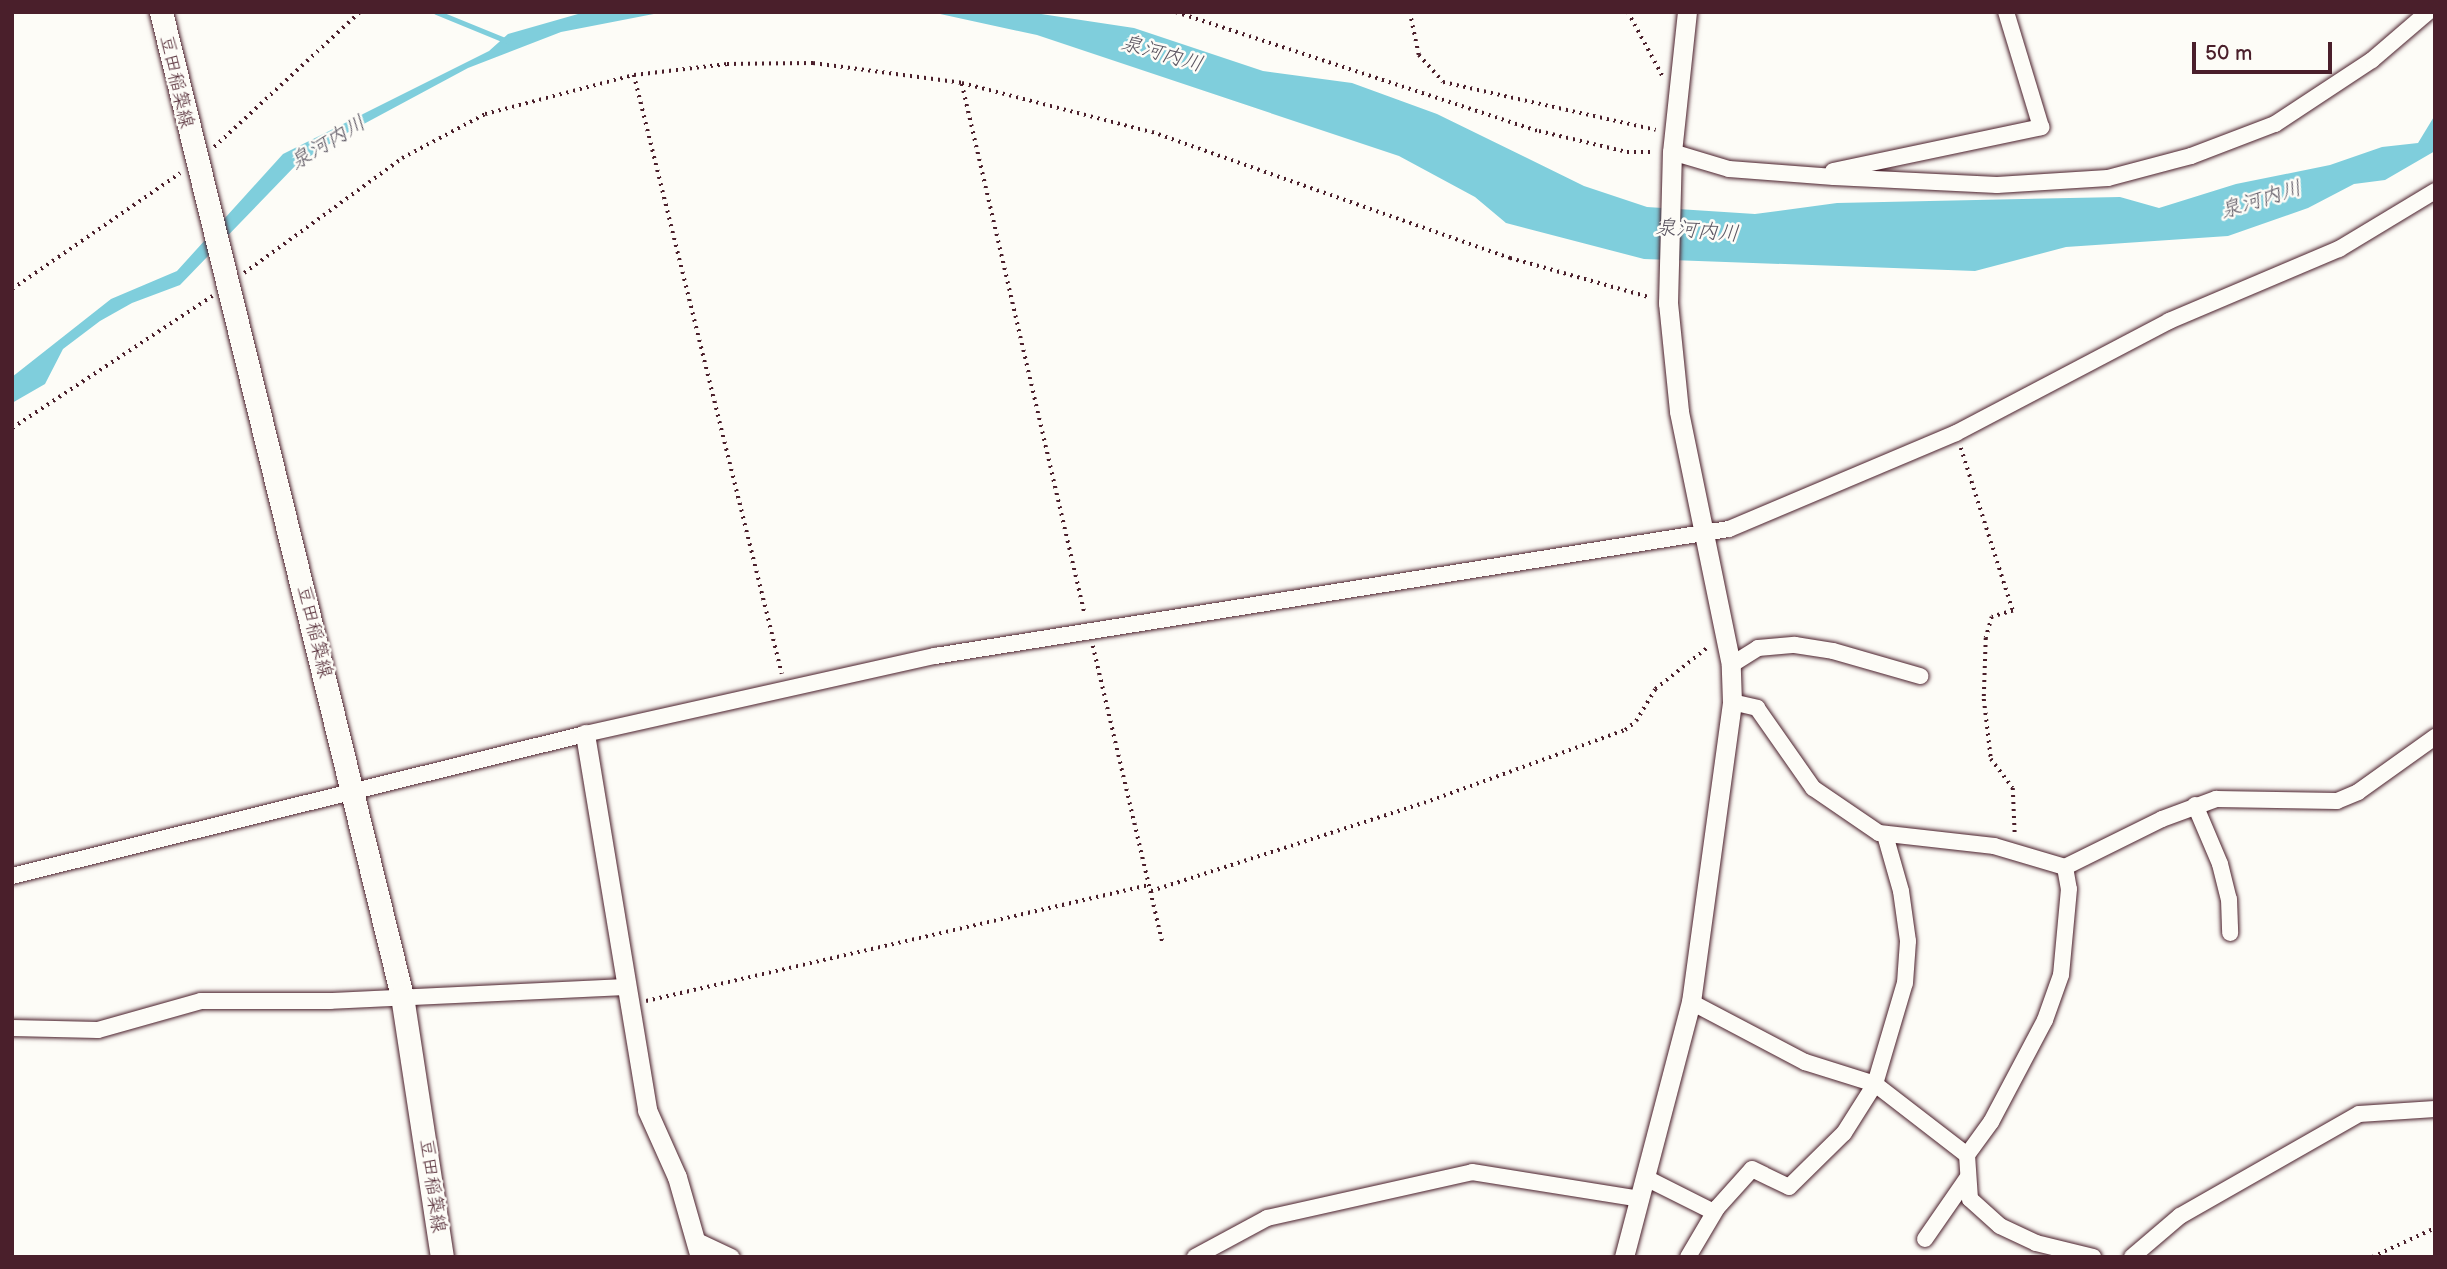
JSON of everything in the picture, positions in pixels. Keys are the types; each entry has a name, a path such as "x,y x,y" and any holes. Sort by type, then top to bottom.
{"main road":[{"name":"豆田稲築線","path":"161,12 196,166 402,996 442,1257"}],"street":[{"path":"1624,1257 1691,1002 1732,702 1731,665 1701,536 1679,411 1668,297 1673,143 1687,12"},
{"path":"1813,175 2041,127 2006,12"},
{"path":"1673,143 1728,169 1997,185 2108,177 2191,156 2275,124 2372,60 2428,12"},
{"path":"12,876 585,734 936,656 1701,536 1729,529 1956,433 2169,321 2339,249 2435,191"},
{"path":"1731,665 1758,648 1795,645 1833,651 1920,676"},
{"path":"1732,702 1757,708 1812,788 1885,835 2014,851 2065,867 2195,805 2216,799 2337,801 2358,792 2435,737"},
{"path":"585,734 625,996 647,1110 677,1177 698,1249 732,1257"},
{"path":"2195,805 2208,828 2220,864 2229,899 2231,933"},
{"path":"1688,1257 1714,1212 1752,1169 1789,1187 1844,1133 1875,1084 1905,984 1908,941 1901,891 1885,835"},
{"path":"2065,867 2068,920 2057,986 2045,1020 1997,1111 1967,1155 1969,1199 2000,1226 2036,1242 2093,1257"},
{"path":"12,1028 98,1030 201,1001 402,996 625,996"},
{"path":"1691,1002 1805,1062 1875,1084 1967,1155"},
{"path":"2132,1257 2180,1216 2360,1114 2435,1109"},
{"path":"1195,1257 1267,1218 1472,1172 1640,1199"},
{"path":"1925,1239 1968,1177"},
{"path":"1646,1178 1714,1212"}],"path":[{"path":"1176,12 1539,131 1627,152 1673,143"},
{"path":"1410,12 1419,55 1443,82 1673,143"},
{"path":"1628,12 1676,102"},
{"path":"12,428 227,283 350,194 447,132 485,114 634,75 727,64 813,63 962,83 1152,132 1510,258 1668,297"},
{"path":"634,75 786,689"},
{"path":"962,83 1163,944"},
{"path":"1956,433 2013,611 1992,617 1985,648 1984,699 1991,759 2008,779 2017,805 2014,851"},
{"path":"1151,891 1424,803 1625,730 1636,721 1655,689 1690,657 1726,638"},
{"path":"625,996 1149,885"},
{"path":"2372,1257 2435,1228"}],"water":[{"name":"泉河内川","path":"585,12 664,12 561,32 468,68 347,133 296,165 180,285 132,303 100,321 63,349 45,384 12,403 12,377 111,299 177,271 283,154 489,51 508,34"},
{"name":"泉河内川","path":"931,12 1028,12 1134,28 1263,71 1352,83 1437,114 1584,186 1647,207 1755,214 1837,203 2120,197 2159,208 2236,184 2330,165 2382,147 2418,143 2435,115 2435,151 2385,180 2354,184 2308,208 2228,236 2066,247 1975,271 1644,259 1506,223 1475,197 1399,156 1037,35"}],"waterway":[{"path":"436,12 507,41"}]}
